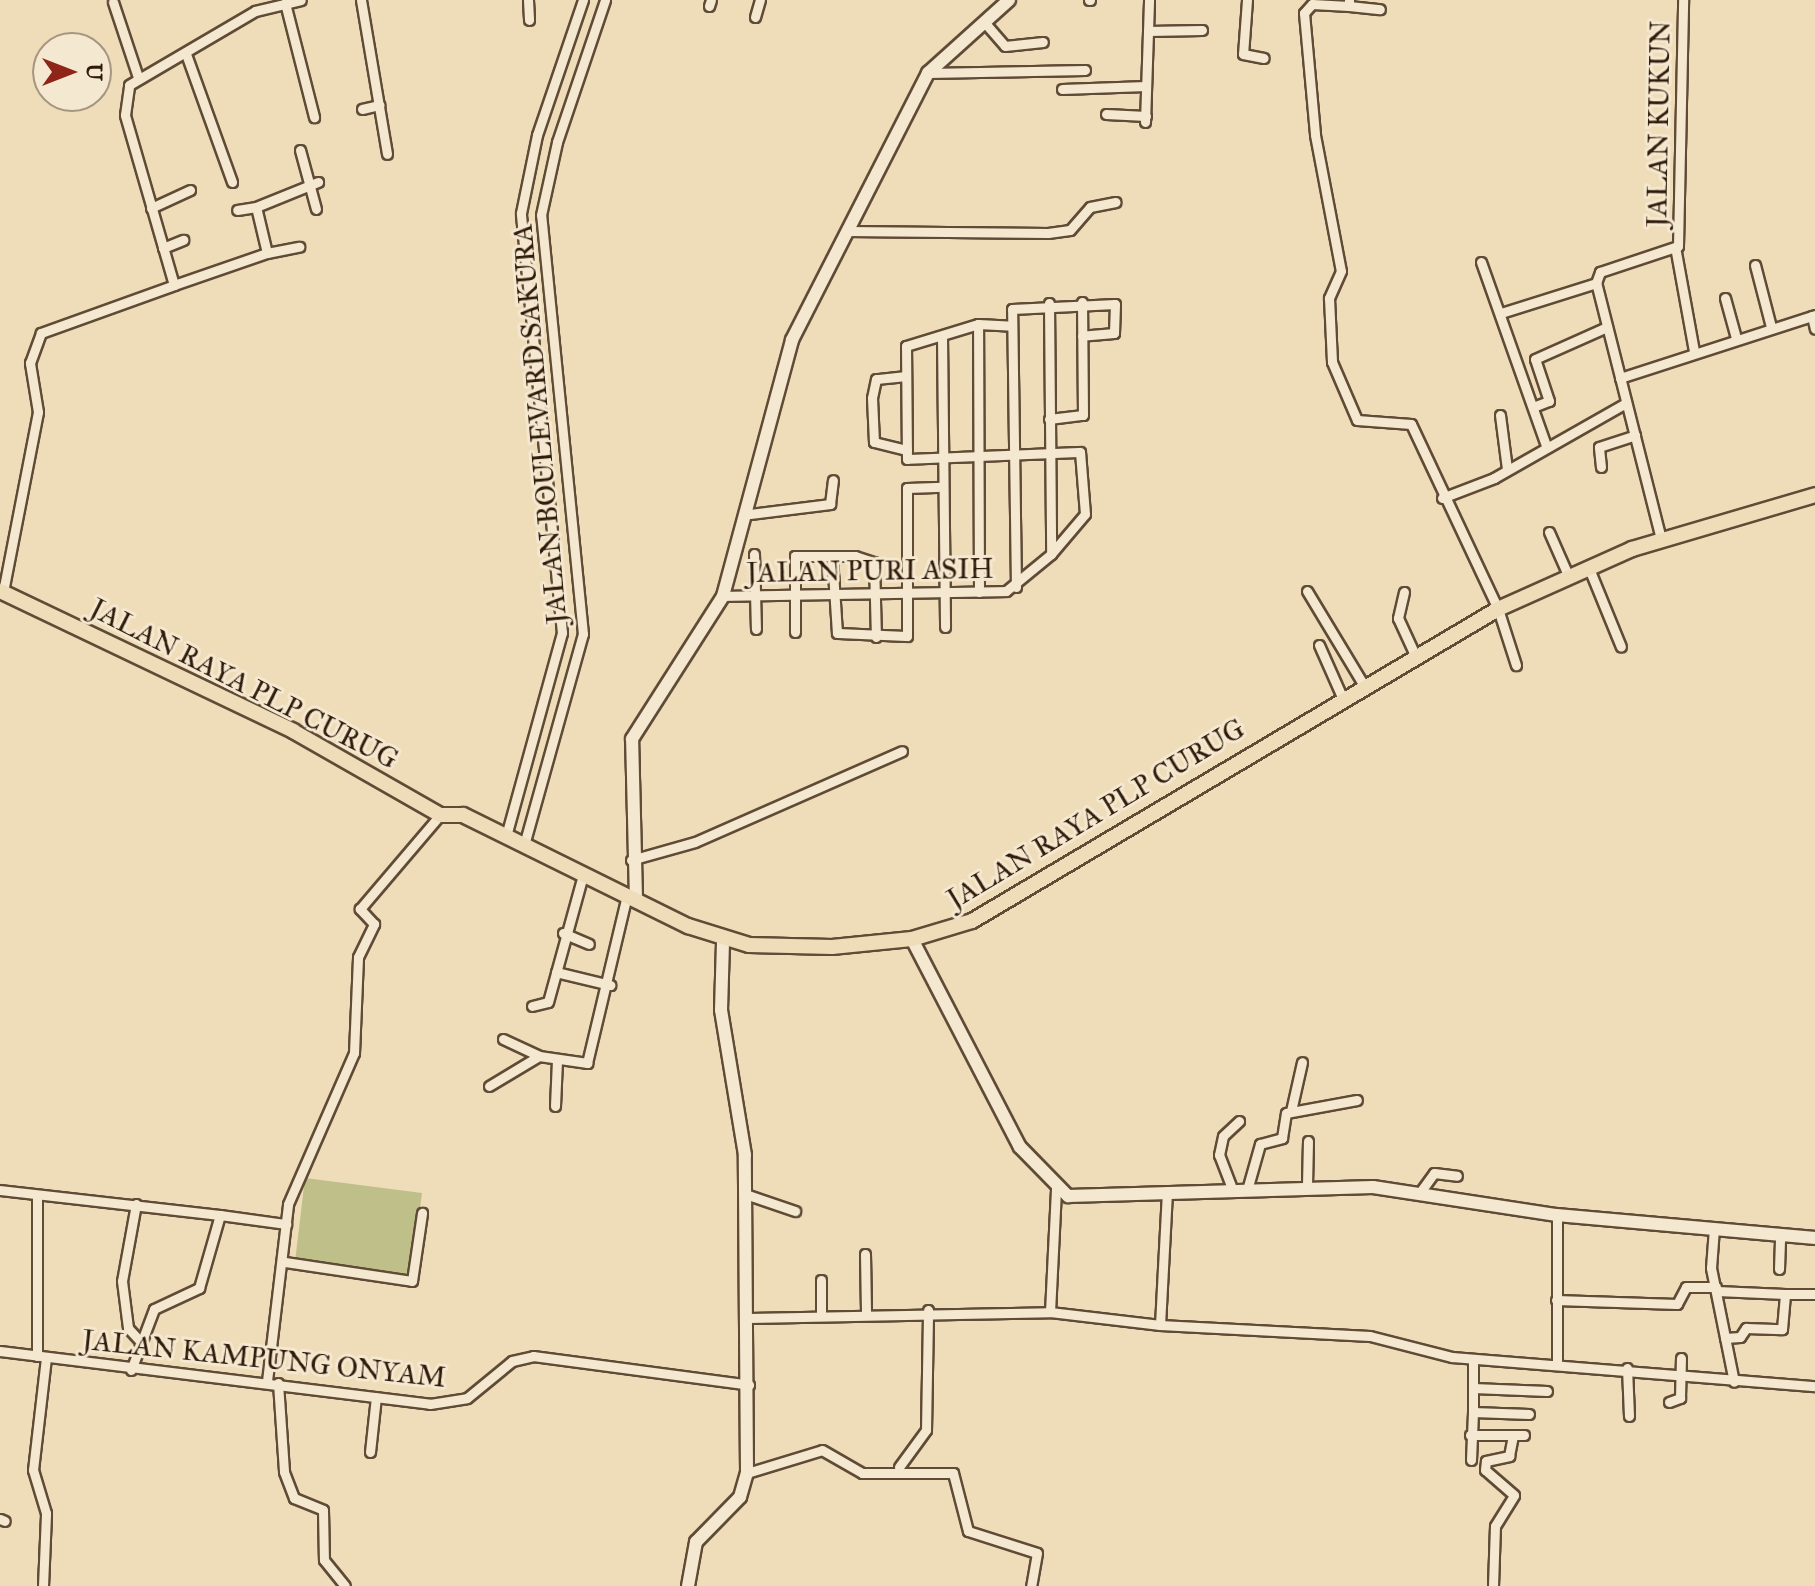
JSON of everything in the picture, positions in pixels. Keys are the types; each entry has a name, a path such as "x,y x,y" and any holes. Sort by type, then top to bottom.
{"main road":[{"name":"JALAN RAYA PLP CURUG","path":"2,591 293,731 440,815 463,815 723,941 801,948 912,939 992,911 1363,684 1498,609 1588,566 1661,539 1815,495"}],"street":[{"path":"174,285 123,106 138,77 186,54 255,11 301,0"},
{"path":"361,0 387,154"},
{"path":"528,0 529,20"},
{"name":"JALAN BOULEVARD SAKURA","path":"506,836 562,633 521,213 537,135 573,40 583,0"},
{"name":"JALAN BOULEVARD SAKURA","path":"524,845 583,634 541,215 557,142 593,44 605,0"},
{"path":"755,17 760,0"},
{"path":"503,1039 539,1056 587,1063 596,1006 610,985 631,897 634,732 723,596 750,514 787,352 847,231 928,73 1009,0"},
{"path":"1106,114 1145,119 1149,0"},
{"path":"1247,0 1243,54 1264,58"},
{"name":"JALAN KUKUN","path":"1596,283 1600,272 1676,252 1683,0"},
{"path":"113,2 138,77"},
{"path":"285,3 314,117"},
{"path":"1380,9 1349,3 1312,4 1304,13 1310,105 1341,271 1329,298 1329,344 1357,420 1411,424 1442,498 1498,609 1516,665"},
{"path":"985,23 1005,46 1043,42"},
{"path":"1148,31 1202,30"},
{"path":"573,40 593,44"},
{"path":"186,54 232,182"},
{"path":"928,73 1085,70"},
{"path":"1062,89 1146,86"},
{"path":"362,109 380,105"},
{"path":"300,150 313,184 316,209"},
{"path":"237,210 256,207 313,184"},
{"path":"151,208 190,190"},
{"path":"847,231 1048,233 1070,230 1090,207 1116,202"},
{"path":"256,207 267,253"},
{"path":"163,248 183,240"},
{"path":"2,591 38,412 30,363 41,333 267,253 299,247"},
{"path":"1676,252 1694,351"},
{"path":"1481,262 1546,446"},
{"path":"1755,265 1771,327"},
{"path":"1501,313 1596,283 1661,539"},
{"path":"1725,298 1736,338"},
{"path":"1049,419 1083,415 1082,302"},
{"path":"1016,587 1014,307 1082,302 1116,307 1114,333 1082,336"},
{"path":"1049,303 1051,554"},
{"path":"1620,378 1694,351 1814,316 1815,329"},
{"path":"906,376 876,379 872,398 876,444 907,454 906,346 978,324 1012,326"},
{"path":"978,324 979,592"},
{"path":"1533,407 1549,401 1535,359 1607,327"},
{"path":"942,336 945,627"},
{"path":"1442,498 1507,469 1626,403"},
{"path":"1500,415 1507,469"},
{"path":"1601,467 1599,447 1635,435"},
{"name":"JALAN PURI ASIH","path":"723,596 979,592 1016,587 1051,554 1085,514 1082,454 907,454"},
{"path":"750,514 830,504 833,480"},
{"path":"546,482 567,481"},
{"path":"832,556 840,636 876,637 910,633 907,488 943,487"},
{"path":"1549,532 1568,575"},
{"path":"754,554 756,629"},
{"path":"795,632 795,556 832,556 872,559 876,637"},
{"path":"1588,566 1621,647"},
{"path":"1307,591 1363,684"},
{"path":"1404,592 1398,618 1415,655"},
{"path":"1319,645 1342,697"},
{"path":"631,860 695,842 902,751"},
{"path":"267,1381 285,1262 286,1224 307,1150 354,1053 358,957 374,924 360,909 440,815"},
{"path":"532,1006 548,1002 563,933 583,875"},
{"path":"563,933 589,944"},
{"path":"912,939 1001,1115 1056,1188 1077,1198 1307,1185 1421,1191 1557,1215 1815,1238"},
{"path":"688,1586 696,1542 740,1497 747,1473 749,1318 745,1194 721,1010 723,941"},
{"path":"556,972 610,985"},
{"path":"489,1086 539,1056"},
{"path":"555,1106 557,1060"},
{"path":"1247,1190 1260,1144 1282,1138 1302,1062"},
{"path":"1291,1111 1357,1100"},
{"path":"1233,1191 1219,1155 1223,1136 1239,1121"},
{"path":"1307,1185 1308,1141"},
{"path":"1421,1191 1434,1173 1457,1176"},
{"path":"1050,1312 1056,1188"},
{"path":"0,1190 37,1197 136,1204 286,1224"},
{"path":"1160,1325 1167,1191"},
{"path":"745,1194 795,1211"},
{"path":"37,1197 42,1357 33,1470 46,1513 43,1586"},
{"path":"136,1204 122,1281 128,1328 139,1340"},
{"path":"285,1262 412,1281 422,1213"},
{"path":"131,1370 139,1340 154,1309 199,1288 220,1215"},
{"path":"1557,1215 1557,1364"},
{"path":"1714,1228 1717,1289 1734,1382"},
{"path":"1779,1269 1780,1234"},
{"path":"865,1254 866,1313"},
{"path":"821,1280 821,1316"},
{"path":"1556,1300 1677,1304 1686,1287 1815,1294"},
{"path":"1725,1338 1740,1337 1746,1328 1782,1329 1785,1294"},
{"path":"749,1318 928,1310 1050,1312 1160,1325 1370,1336 1473,1359 1627,1368 1734,1382 1815,1386"},
{"path":"899,1467 926,1430 928,1310"},
{"name":"JALAN KAMPUNG ONYAM","path":"0,1351 131,1370 267,1381 376,1397 456,1401 512,1361 533,1356 749,1385"},
{"path":"1669,1402 1679,1400 1681,1358"},
{"path":"1471,1460 1473,1359"},
{"path":"1627,1368 1629,1416"},
{"path":"278,1383 284,1472 294,1498 323,1510 324,1560 345,1586"},
{"path":"1473,1388 1547,1391"},
{"path":"370,1452 376,1397"},
{"path":"1473,1412 1529,1414"},
{"path":"1470,1435 1524,1435"},
{"path":"1493,1586 1495,1526 1514,1495 1485,1468 1488,1458 1509,1456 1513,1435"},
{"path":"747,1473 822,1450 862,1473 899,1467 956,1475 968,1531 1037,1553 1031,1586"}],"green space":[{"path":"305,1178 422,1193 411,1276 295,1262"}]}
